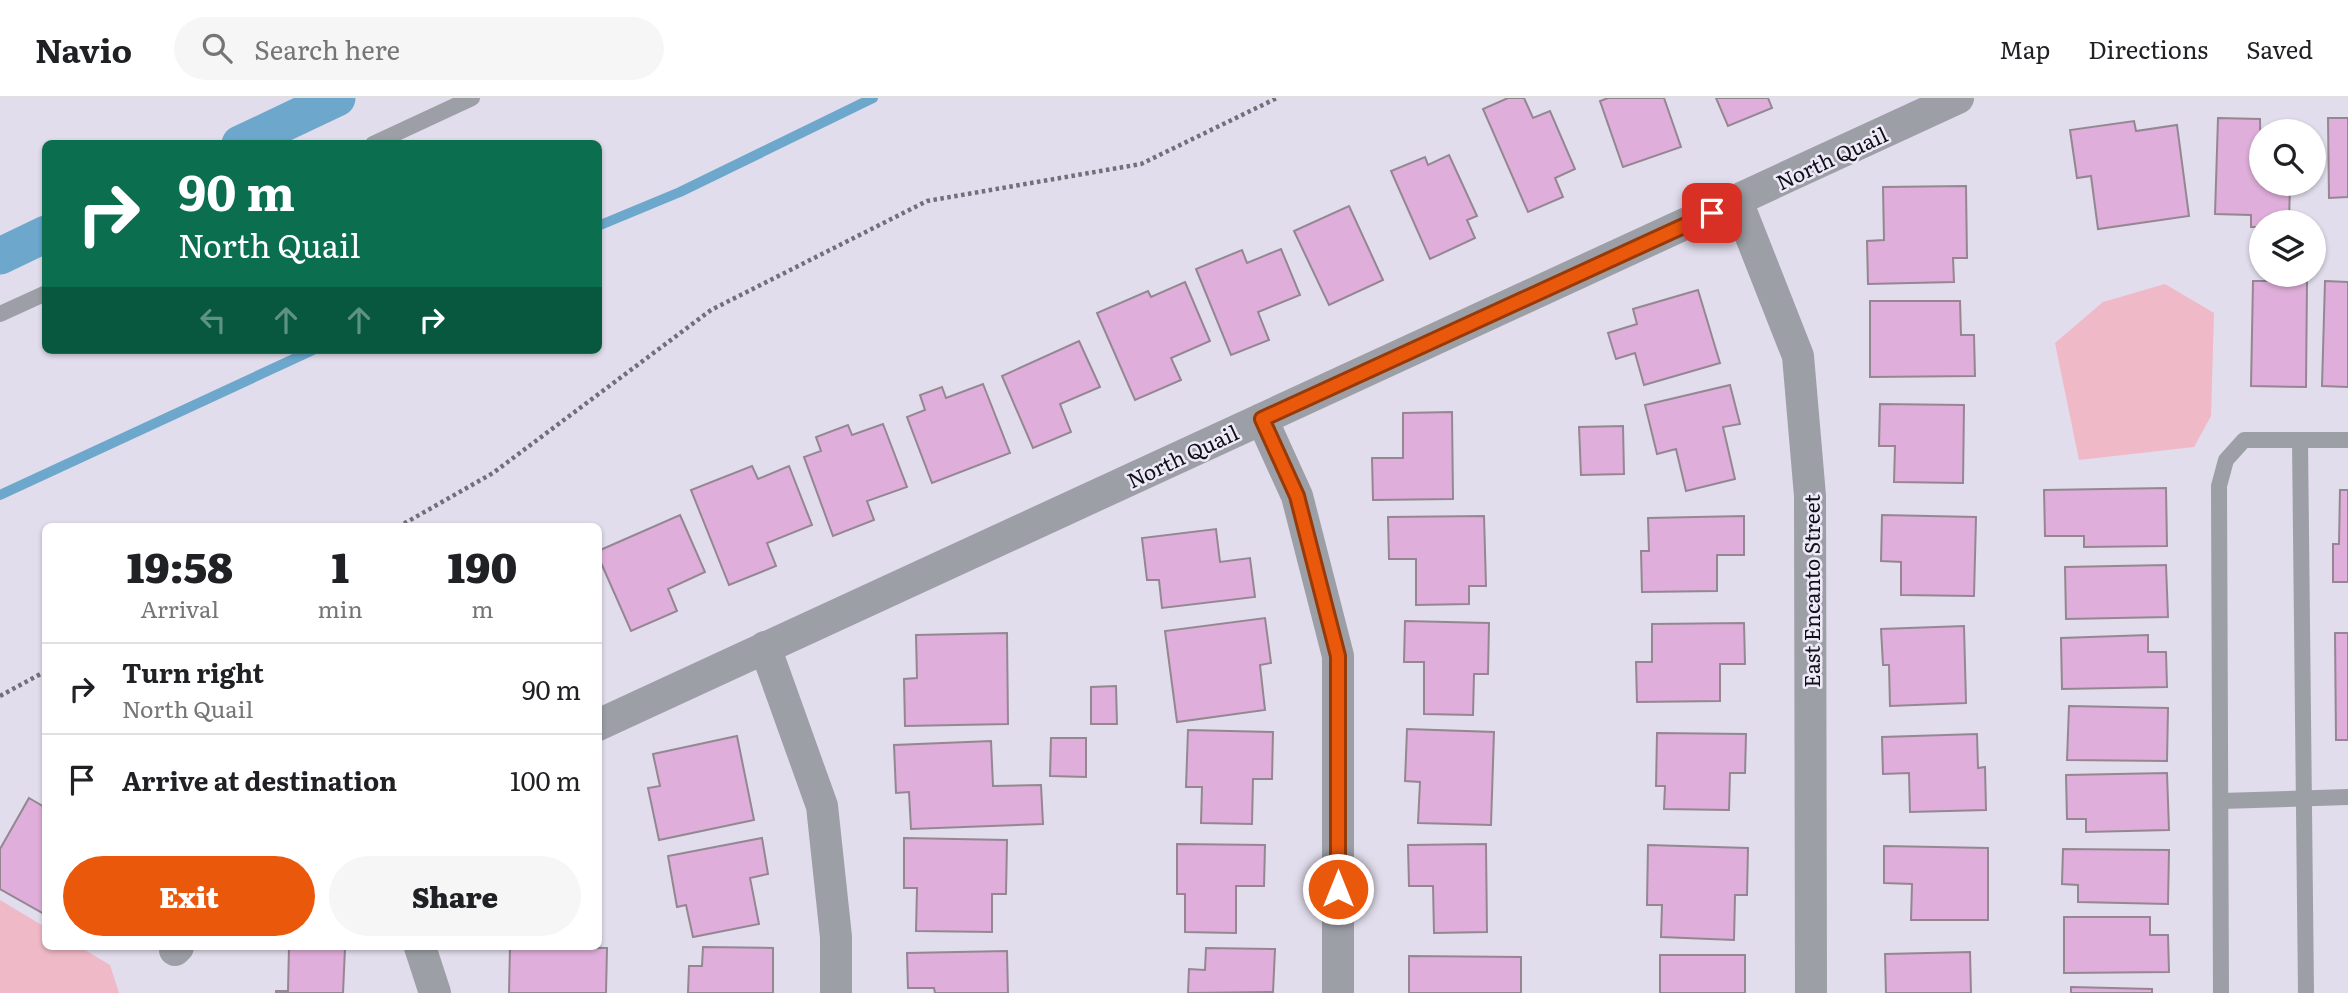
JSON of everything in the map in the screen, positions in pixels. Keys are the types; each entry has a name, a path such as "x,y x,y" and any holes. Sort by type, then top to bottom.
{"street":[{"name":"North Quail","path":"602,723 1958,98"},
{"name":"East Encanto Street","path":"1737,201 1798,356 1810,496 1811,993"},
{"path":"1262,419 1297,496 1338,656 1338,993"},
{"path":"765,647 822,807 836,937 836,993"},
{"path":"422,950 435,993"}],"lane":[{"path":"382,140 472,98"},
{"path":"0,314 42,295"},
{"path":"2221,993 2219,486 2226,460 2244,440 2348,440"},
{"path":"2300,440 2306,993"},
{"path":"2221,801 2348,797"}],"path":[{"path":"405,523 492,473 711,310 927,201 1142,164 1277,98"},
{"path":"0,696 42,673"}],"shaded area":[{"path":"2165,284 2214,313 2211,416 2194,447 2079,460 2055,343 2103,302"},
{"path":"0,900 42,925 42,950 85,950 110,965 119,993 0,993"}],"building":[{"path":"1508,98 1524,98 1533,118 1550,111 1575,169 1555,178 1563,197 1528,212 1483,109"},
{"path":"1608,98 1664,98 1681,147 1623,167 1600,101"},
{"path":"1716,98 1768,98 1772,108 1728,126"},
{"path":"2218,118 2260,119 2249,119 2249,196 2290,196 2289,210 2249,210 2249,215 2215,214"},
{"path":"2328,118 2348,118 2348,197 2329,198"},
{"path":"2134,121 2136,131 2177,125 2189,216 2098,229 2091,176 2077,178 2070,130"},
{"path":"1449,155 1477,216 1467,220 1475,238 1430,259 1391,171 1425,157 1428,165"},
{"path":"1966,186 1967,258 1953,258 1954,282 1868,284 1867,241 1884,240 1883,187"},
{"path":"1349,206 1383,280 1329,305 1294,231"},
{"path":"1281,249 1300,295 1258,312 1269,340 1231,355 1196,269 1242,250 1247,263"},
{"path":"2326,281 2348,282 2348,387 2322,386"},
{"path":"1185,282 1210,341 1171,358 1181,380 1135,400 1097,313 1148,291 1151,297"},
{"path":"2253,287 2307,287 2306,387 2251,386"},
{"path":"1698,290 1720,363 1644,385 1635,353 1616,359 1608,333 1637,324 1633,309"},
{"path":"1870,301 1960,301 1961,335 1974,335 1975,376 1870,377"},
{"path":"1079,341 1100,387 1060,404 1071,432 1033,448 1002,376"},
{"path":"983,384 1010,453 932,483 907,417 925,410 920,395 942,387 946,398"},
{"path":"1730,385 1740,424 1723,427 1735,479 1686,491 1676,449 1657,454 1645,405"},
{"path":"1880,404 1964,405 1963,483 1894,482 1895,446 1879,446"},
{"path":"1452,412 1453,499 1373,500 1372,458 1403,458 1403,413"},
{"path":"883,424 907,487 867,501 874,520 833,536 804,457 821,451 816,437 848,425 852,435"},
{"path":"1623,426 1624,474 1581,475 1579,427"},
{"path":"752,466 758,479 789,466 812,525 767,543 776,566 729,585 691,490"},
{"path":"2166,488 2167,546 2084,547 2084,536 2045,536 2044,490"},
{"path":"2340,490 2348,490 2348,582 2333,582 2333,544 2339,544"},
{"path":"680,515 705,572 668,589 677,611 631,631 602,565 602,549"},
{"path":"1882,515 1976,517 1974,596 1901,595 1901,562 1881,561"},
{"path":"1484,516 1486,586 1469,586 1469,604 1416,605 1416,559 1389,559 1388,517"},
{"path":"1744,516 1744,555 1717,555 1717,591 1642,592 1641,551 1649,551 1648,518"},
{"path":"1216,529 1220,562 1250,558 1255,597 1162,608 1159,580 1147,580 1142,538"},
{"path":"2166,565 2168,617 2066,619 2065,567"},
{"path":"1265,618 1271,663 1260,665 1265,710 1177,722 1165,631"},
{"path":"1405,621 1489,623 1488,674 1474,674 1473,715 1424,714 1424,662 1404,662"},
{"path":"1744,623 1745,664 1720,664 1720,701 1637,702 1636,662 1652,662 1652,624"},
{"path":"1964,626 1966,703 1890,706 1889,665 1883,665 1881,629"},
{"path":"1007,633 1008,724 905,726 904,679 917,678 916,635"},
{"path":"2335,633 2348,633 2348,740 2336,740"},
{"path":"2148,635 2148,652 2166,652 2167,687 2062,689 2061,638"},
{"path":"1116,686 1117,724 1091,724 1091,687"},
{"path":"2069,706 2168,708 2167,761 2067,760"},
{"path":"1407,729 1494,732 1491,825 1418,823 1420,782 1405,781"},
{"path":"1188,730 1273,732 1272,779 1253,779 1252,824 1201,823 1202,787 1186,787"},
{"path":"1657,733 1746,734 1745,773 1730,773 1729,810 1664,809 1665,786 1656,786"},
{"path":"1977,734 1978,768 1985,767 1986,810 1910,812 1909,773 1883,774 1882,737"},
{"path":"737,736 754,820 659,840 648,788 660,786 653,754"},
{"path":"1051,738 1086,738 1086,777 1050,776"},
{"path":"991,741 993,786 1041,785 1043,824 911,829 909,792 896,793 894,745"},
{"path":"2167,773 2169,830 2086,832 2086,819 2067,819 2066,775"},
{"path":"29,798 42,806 42,913 0,889 0,849"},
{"path":"762,838 768,874 750,878 759,924 693,937 686,905 677,907 668,856"},
{"path":"904,838 1007,840 1006,894 992,894 992,932 916,931 917,888 904,888"},
{"path":"1177,844 1265,845 1264,886 1236,886 1236,933 1185,932 1185,894 1177,894"},
{"path":"1486,844 1487,932 1434,933 1433,886 1409,886 1408,845"},
{"path":"1648,845 1748,848 1747,895 1735,895 1734,940 1661,937 1662,905 1647,905"},
{"path":"1884,846 1988,848 1988,920 1911,920 1912,884 1884,883"},
{"path":"2063,849 2169,850 2168,904 2078,902 2078,885 2062,884"},
{"path":"2064,917 2150,917 2150,935 2168,935 2169,972 2064,973"},
{"path":"703,947 773,948 773,993 688,993 689,966 702,966"},
{"path":"607,948 606,993 509,993 510,950"},
{"path":"1206,948 1275,949 1273,992 1188,993 1189,969 1205,970"},
{"path":"289,950 345,950 343,993 276,993 288,991"},
{"path":"1007,951 1008,993 935,993 934,988 908,988 907,953"},
{"path":"1970,952 1971,993 1886,993 1885,954"},
{"path":"1660,955 1745,955 1745,993 1660,993"},
{"path":"1409,956 1521,957 1521,993 1409,993"},
{"path":"2071,987 2152,989 2152,993 2071,993"}],"waterway":[{"path":"248,140 337,98"},
{"path":"602,224 680,192 873,98"},
{"path":"0,256 42,236"},
{"path":"0,495 304,354"}],"route":[{"path":"1338,889 1338,656 1297,496 1262,419 1712,213"}]}
